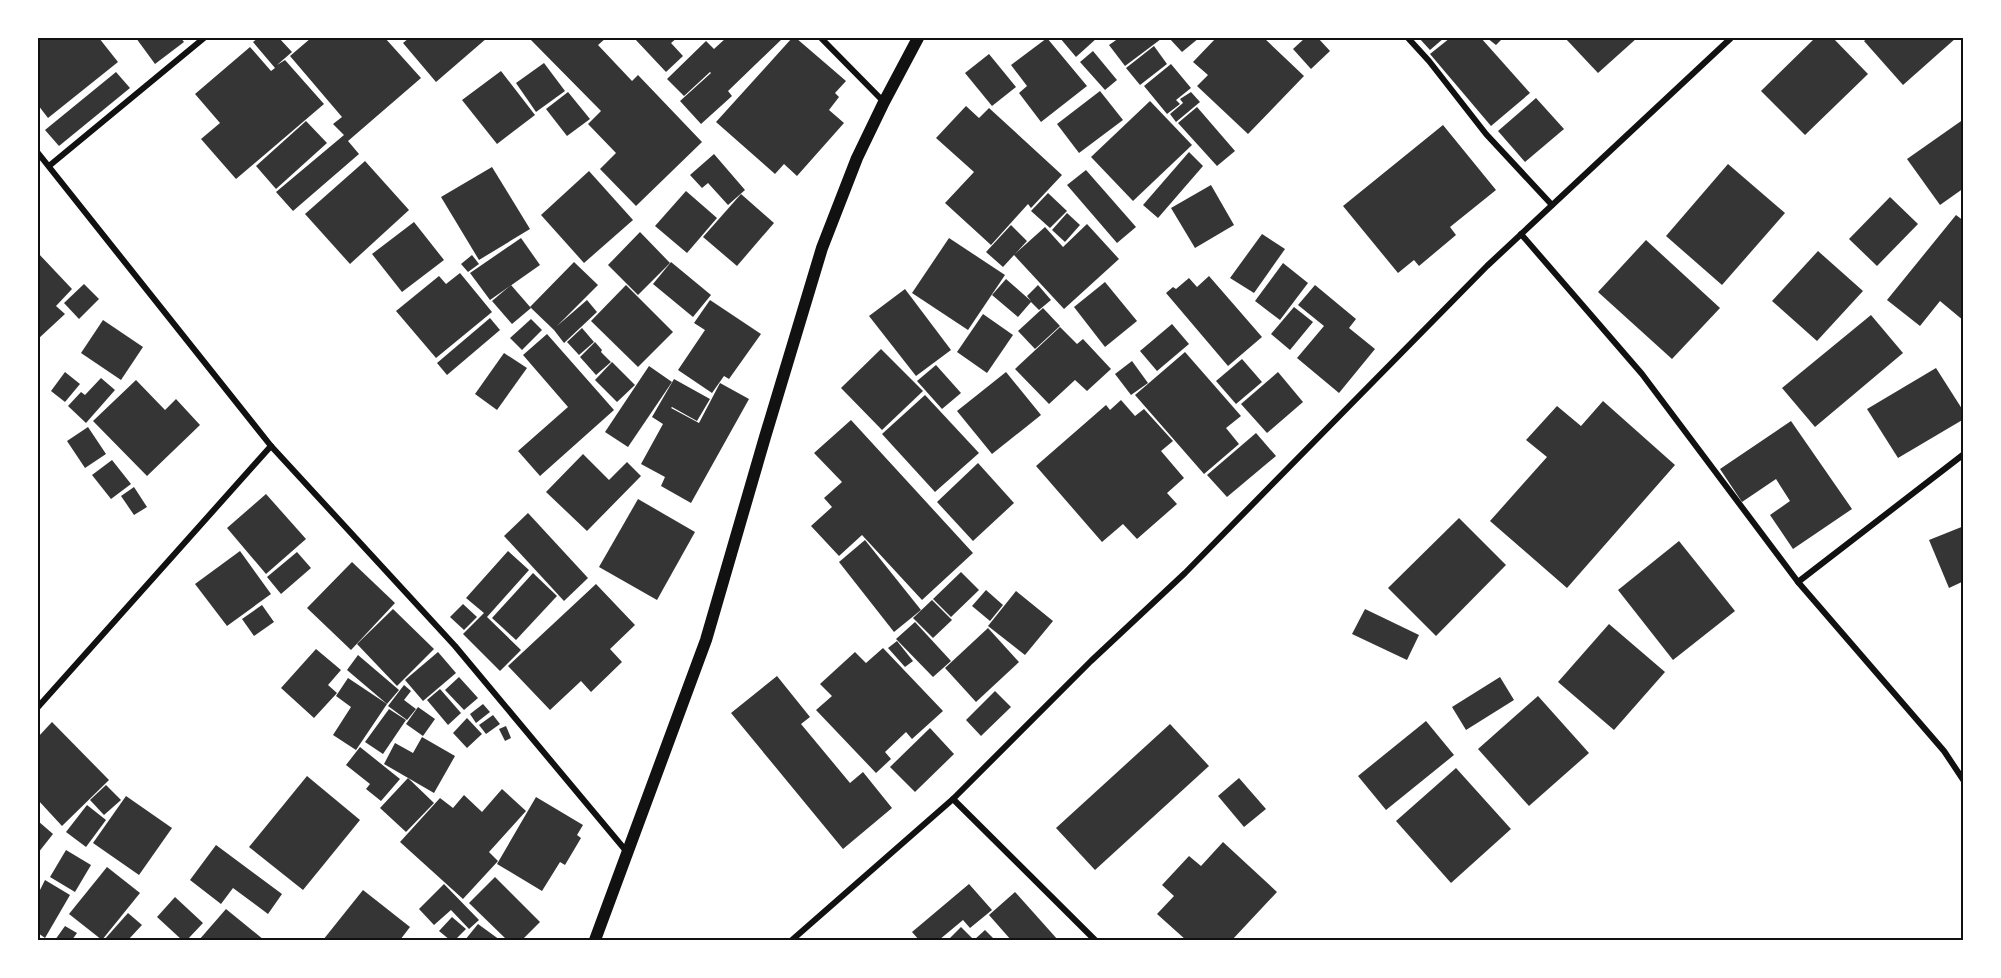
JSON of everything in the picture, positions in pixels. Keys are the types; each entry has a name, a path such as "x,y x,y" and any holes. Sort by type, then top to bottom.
{"main road":[{"path":"595,940 706,640 822,248 857,158 918,38"}],"street":[{"path":"49,166 204,38"},
{"path":"821,38 884,102"},
{"path":"1408,38 1485,134 1552,205"},
{"path":"792,940 952,799 1091,661 1185,573 1444,309 1731,38"},
{"path":"38,153 271,446 455,646 628,854"},
{"path":"1521,234 1642,374 1798,582 1944,751 1964,781"},
{"path":"38,707 271,446"},
{"path":"1798,582 1964,454"},
{"path":"952,799 1095,940"}],"building":[{"path":"38,38 99,38 118,62 48,118 38,105"},
{"path":"136,38 181,38 184,42 155,64"},
{"path":"258,38 279,38 292,52 277,65 285,60 324,104 236,179 201,139 220,123 195,94 250,47 271,71 275,68 253,42"},
{"path":"311,38 385,38 421,78 348,141 359,154 293,211 276,192 344,135 333,124 342,117 290,56"},
{"path":"409,38 487,38 436,82 403,43"},
{"path":"529,38 606,38 598,45 632,81 638,75 702,142 636,206 600,169 616,153 588,124 601,111"},
{"path":"634,38 677,38 671,43 683,56 666,72"},
{"path":"726,38 783,38 728,91 732,96 701,124 680,101 711,73 684,96 667,79 706,41 714,49"},
{"path":"792,38 796,38 846,81 835,93 839,97 829,110 844,123 797,176 784,164 775,174 716,122"},
{"path":"1047,38 1087,86 1041,122 1019,93 1027,86 1011,65"},
{"path":"1060,38 1097,38 1076,57"},
{"path":"1119,38 1161,39 1125,66 1109,45"},
{"path":"1169,38 1199,38 1182,52"},
{"path":"1216,38 1264,38 1304,76 1248,134 1197,86 1208,75 1193,62"},
{"path":"1305,38 1318,38 1330,51 1311,69 1293,49"},
{"path":"1419,38 1444,38 1430,50"},
{"path":"1450,38 1481,38 1530,93 1491,126 1430,54"},
{"path":"1487,38 1503,38 1496,45"},
{"path":"1565,38 1637,38 1598,73"},
{"path":"1815,38 1833,38 1868,74 1805,135 1761,91"},
{"path":"1868,38 1956,38 1903,85 1864,41"},
{"path":"1154,46 1167,64 1140,85 1126,68"},
{"path":"1093,51 1117,80 1105,90 1080,62"},
{"path":"989,54 1016,87 992,106 965,73"},
{"path":"544,63 565,91 536,112 516,83"},
{"path":"1171,64 1191,88 1176,100 1180,104 1167,114 1144,86"},
{"path":"501,71 535,115 497,144 462,100"},
{"path":"116,72 130,88 59,146 45,130"},
{"path":"1100,91 1123,120 1079,153 1057,124"},
{"path":"568,92 590,119 567,136 546,109"},
{"path":"1191,92 1200,102 1176,122 1170,114 1183,103 1180,99"},
{"path":"1536,98 1564,129 1525,162 1498,131"},
{"path":"1150,101 1192,145 1133,201 1091,157"},
{"path":"966,106 979,118 989,108 1062,175 1031,208 1028,204 991,245 945,203 974,172 936,138"},
{"path":"1197,107 1235,151 1217,166 1178,123"},
{"path":"1964,119 1964,188 1940,205 1907,159"},
{"path":"306,121 327,143 276,189 256,166"},
{"path":"1443,125 1496,190 1450,227 1456,235 1419,266 1414,260 1398,273 1343,206"},
{"path":"1189,152 1203,166 1158,218 1143,205"},
{"path":"714,154 745,190 728,205 708,183 702,188 690,175"},
{"path":"365,161 409,210 350,264 305,214"},
{"path":"1728,164 1785,213 1722,285 1666,236"},
{"path":"492,167 530,229 479,260 441,197"},
{"path":"1086,170 1136,227 1117,243 1067,185"},
{"path":"589,171 633,220 584,263 541,215"},
{"path":"1211,185 1234,225 1195,248 1171,208"},
{"path":"686,191 717,218 687,253 655,226"},
{"path":"1048,193 1067,211 1050,228 1031,211"},
{"path":"741,194 774,223 737,266 703,237"},
{"path":"1890,197 1918,224 1877,266 1849,239"},
{"path":"1067,213 1080,225 1065,242 1052,230"},
{"path":"1956,215 1964,221 1964,321 1940,301 1920,326 1887,300"},
{"path":"414,222 444,260 402,292 372,254"},
{"path":"1087,224 1119,259 1064,309 1014,255 1003,267 986,252 1011,225 1027,241 1015,254 1045,227 1063,247"},
{"path":"640,232 670,263 638,295 608,265"},
{"path":"1262,234 1285,249 1254,293 1230,278"},
{"path":"521,238 540,265 490,300 470,273"},
{"path":"949,238 1005,275 968,330 912,293"},
{"path":"1646,240 1720,308 1672,359 1598,292"},
{"path":"1818,251 1863,291 1817,341 1772,301"},
{"path":"38,253 72,289 56,306 65,314 38,339"},
{"path":"472,255 479,264 468,272 461,264"},
{"path":"574,262 598,285 557,326 587,300 597,312 564,343 530,307"},
{"path":"671,262 711,295 693,317 653,284"},
{"path":"1283,263 1308,283 1280,320 1255,301"},
{"path":"460,273 492,312 436,358 396,311 439,276 446,284"},
{"path":"1209,276 1262,337 1228,366 1166,293 1173,287 1176,289 1189,278 1197,287"},
{"path":"1006,279 1031,301 1027,296 1038,285 1051,300 1039,310 1031,302 1018,317 992,295"},
{"path":"1105,282 1137,321 1105,347 1074,307"},
{"path":"84,284 99,299 79,319 64,303"},
{"path":"511,285 531,308 512,324 492,301"},
{"path":"626,285 673,332 638,367 591,321"},
{"path":"1315,285 1356,319 1349,328 1375,349 1339,393 1297,358 1324,326 1298,305"},
{"path":"905,289 951,350 916,376 869,316"},
{"path":"710,300 761,334 729,379 724,376 712,393 678,370 705,330 694,323"},
{"path":"1294,307 1313,322 1290,350 1271,334"},
{"path":"1043,308 1060,326 1035,349 1018,331"},
{"path":"983,314 1013,335 987,373 957,352"},
{"path":"1871,315 1903,353 1815,427 1782,388"},
{"path":"490,318 500,330 447,375 437,363"},
{"path":"531,319 542,330 522,350 510,338"},
{"path":"103,320 143,347 121,380 81,353"},
{"path":"1172,324 1189,344 1157,371 1140,351"},
{"path":"1060,327 1077,344 1083,339 1111,369 1087,391 1075,380 1049,404 1015,369"},
{"path":"582,328 594,342 579,355 567,342"},
{"path":"547,334 614,410 540,476 518,451 568,407 523,355"},
{"path":"595,342 611,362 596,375 580,357"},
{"path":"881,349 923,391 882,430 841,388"},
{"path":"1185,352 1241,416 1226,428 1239,444 1204,474 1135,395"},
{"path":"504,353 527,368 497,410 475,394"},
{"path":"1242,359 1262,382 1236,404 1216,381"},
{"path":"1132,361 1148,383 1131,395 1115,374"},
{"path":"612,362 635,385 617,402 595,380"},
{"path":"936,365 961,393 942,409 917,381"},
{"path":"649,366 672,382 628,447 605,432"},
{"path":"1936,368 1964,412 1964,419 1898,458 1867,409"},
{"path":"65,372 80,384 65,402 51,391"},
{"path":"1006,372 1041,415 992,454 957,411"},
{"path":"1278,372 1303,402 1267,433 1241,404"},
{"path":"101,378 115,390 86,423 68,406 81,392 85,395"},
{"path":"674,379 710,399 697,421 671,408 699,423 720,383 749,399 691,503 661,486 665,477 641,464 663,424 652,417"},
{"path":"136,380 165,410 176,399 200,425 147,476 93,421"},
{"path":"925,395 979,453 935,492 882,434"},
{"path":"1121,400 1135,416 1144,409 1173,441 1161,451 1184,478 1167,493 1177,504 1137,539 1123,524 1102,542 1036,466 1106,405 1110,410"},
{"path":"1603,401 1675,465 1567,588 1490,521 1547,457 1526,440 1557,406 1581,426"},
{"path":"851,420 973,553 922,600 862,535 839,556 811,526 832,507 824,498 842,482 814,453"},
{"path":"1791,421 1852,509 1793,549 1770,515 1790,501 1776,479 1742,502 1720,469"},
{"path":"88,427 106,454 85,468 67,441"},
{"path":"1256,433 1276,456 1227,497 1207,475"},
{"path":"583,454 609,480 627,462 641,476 587,531 546,492"},
{"path":"112,460 131,484 111,499 92,475"},
{"path":"978,463 1014,503 973,541 937,502"},
{"path":"134,487 147,507 134,515 121,496"},
{"path":"266,494 306,539 266,574 227,528"},
{"path":"638,499 695,532 657,600 599,567"},
{"path":"528,513 588,578 564,601 504,536"},
{"path":"1459,518 1506,565 1436,636 1388,588"},
{"path":"1964,526 1964,581 1949,588 1929,540"},
{"path":"865,540 921,610 894,632 839,562"},
{"path":"1679,541 1735,611 1673,660 1618,590"},
{"path":"240,551 271,594 227,626 195,584"},
{"path":"508,551 529,570 487,617 521,650 500,671 463,634 484,613 466,598"},
{"path":"297,552 311,568 281,594 267,577"},
{"path":"352,562 395,603 351,650 307,608"},
{"path":"961,572 979,590 951,617 933,599"},
{"path":"533,573 557,596 516,640 492,618"},
{"path":"596,584 635,625 610,649 622,662 591,692 581,681 550,710 508,666"},
{"path":"986,590 1003,605 990,621 972,606"},
{"path":"1016,591 1053,621 1025,655 988,626"},
{"path":"932,600 952,620 933,638 913,618"},
{"path":"463,604 477,617 464,630 450,617"},
{"path":"262,605 274,622 254,636 242,619"},
{"path":"393,609 434,649 397,686 357,644"},
{"path":"1365,609 1419,635 1407,660 1352,634"},
{"path":"915,622 951,661 933,677 896,639"},
{"path":"1609,624 1665,672 1614,730 1558,682"},
{"path":"988,628 1019,662 976,702 945,668"},
{"path":"897,641 913,661 905,667 888,648"},
{"path":"883,648 943,711 912,739 906,732 885,752 891,759 876,773 816,710 832,696 820,684 855,652 866,663"},
{"path":"316,649 341,670 328,685 337,693 314,718 281,688"},
{"path":"438,652 456,673 423,701 405,680"},
{"path":"358,655 399,690 387,704 347,670"},
{"path":"777,676 810,717 801,724 850,783 863,772 892,808 843,849 731,713"},
{"path":"459,677 478,698 464,710 445,690"},
{"path":"1500,677 1514,700 1466,730 1452,707"},
{"path":"348,678 387,704 356,750 333,735 351,707 336,696"},
{"path":"404,685 411,691 404,700 416,709 407,720 388,706"},
{"path":"440,689 461,713 448,725 427,700"},
{"path":"995,691 1011,707 981,736 966,720"},
{"path":"1538,696 1589,753 1529,806 1478,749"},
{"path":"483,704 490,712 476,723 470,714"},
{"path":"418,707 435,719 423,736 406,724"},
{"path":"389,709 406,720 383,754 365,742"},
{"path":"493,715 500,724 486,734 479,725"},
{"path":"467,718 482,734 467,748 453,733"},
{"path":"1426,721 1454,755 1386,810 1358,776"},
{"path":"52,722 109,780 62,826 38,800 38,737"},
{"path":"1170,724 1209,766 1095,870 1056,828"},
{"path":"506,726 511,738 505,741 499,729"},
{"path":"930,728 954,754 915,792 890,767"},
{"path":"422,737 455,756 434,793 384,764 395,743 413,753"},
{"path":"360,747 400,779 381,801 366,789 370,784 346,765"},
{"path":"1456,768 1511,829 1451,883 1396,821"},
{"path":"307,776 360,820 303,890 249,847"},
{"path":"408,778 434,803 406,832 380,808"},
{"path":"1239,778 1266,809 1244,827 1218,796"},
{"path":"106,785 121,800 104,815 90,800"},
{"path":"502,789 526,811 489,852 498,861 463,899 400,842 440,798 453,808 464,795 482,812"},
{"path":"126,796 172,828 139,875 93,843"},
{"path":"536,797 583,825 577,835 581,838 565,865 560,862 542,891 497,864"},
{"path":"87,805 106,820 86,847 66,832"},
{"path":"38,821 53,834 38,853"},
{"path":"1223,842 1277,892 1232,940 1186,940 1157,914 1174,896 1162,885 1189,856 1201,866"},
{"path":"216,845 282,894 268,914 233,888 221,904 190,880"},
{"path":"66,850 91,865 75,892 50,877"},
{"path":"107,867 140,893 102,940 69,914"},
{"path":"495,877 540,922 522,940 507,940 469,903"},
{"path":"45,880 70,895 45,938 38,933 38,894"},
{"path":"444,884 479,920 469,929 451,910 434,925 419,909"},
{"path":"969,884 992,910 970,928 963,920 939,940 919,940 912,932"},
{"path":"363,890 410,927 400,940 323,940"},
{"path":"1015,892 1058,940 1011,940 989,915"},
{"path":"175,897 203,923 187,940 182,940 157,917"},
{"path":"226,909 264,940 199,940"},
{"path":"128,913 142,925 128,940 104,940"},
{"path":"452,917 466,929 455,940 450,940 439,931"},
{"path":"478,924 500,940 465,940"},
{"path":"65,926 77,933 72,940 55,940"},
{"path":"961,927 974,940 948,940"},
{"path":"985,930 995,940 974,940"}]}
